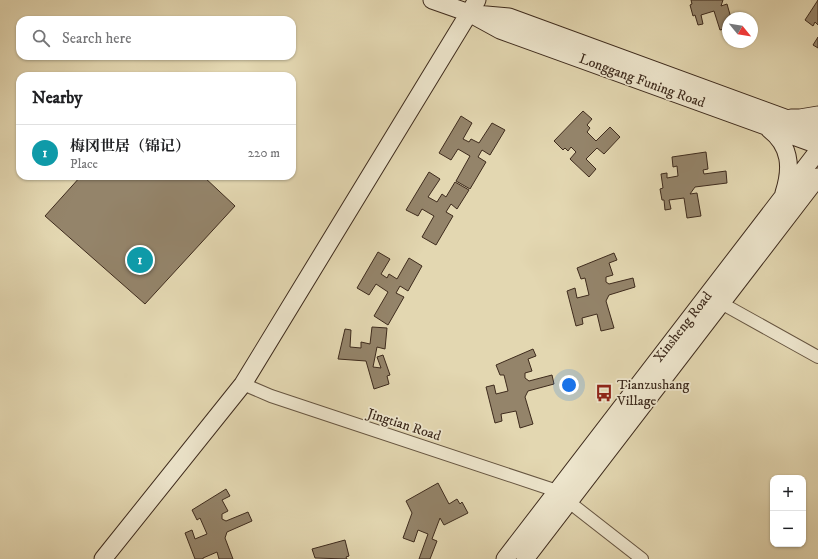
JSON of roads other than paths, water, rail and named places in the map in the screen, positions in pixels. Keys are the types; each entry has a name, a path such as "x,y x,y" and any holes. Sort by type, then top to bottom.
{"street":[{"name":"Longgang Funing Road","path":"432,0 473,6 509,17 818,130"},
{"name":"Longgang Funing Road","path":"473,6 500,30 818,145"},
{"path":"103,559 243,384 473,6"},
{"path":"784,118 800,118 818,114"},
{"path":"764,125 776,135 784,145 788,155 788,182 783,197"},
{"name":"Xinsheng Road","path":"525,559 563,497 818,151"},
{"name":"Xinsheng Road","path":"505,559 563,497 721,303 818,177"},
{"path":"721,303 818,357"},
{"name":"Jingtian Road","path":"243,384 271,396 563,497 642,559"}],"place":[{"name":"梅冈世居（锦记）","path":"140,260"},
{"name":"Tianzushang Village","path":"604,393"}]}
